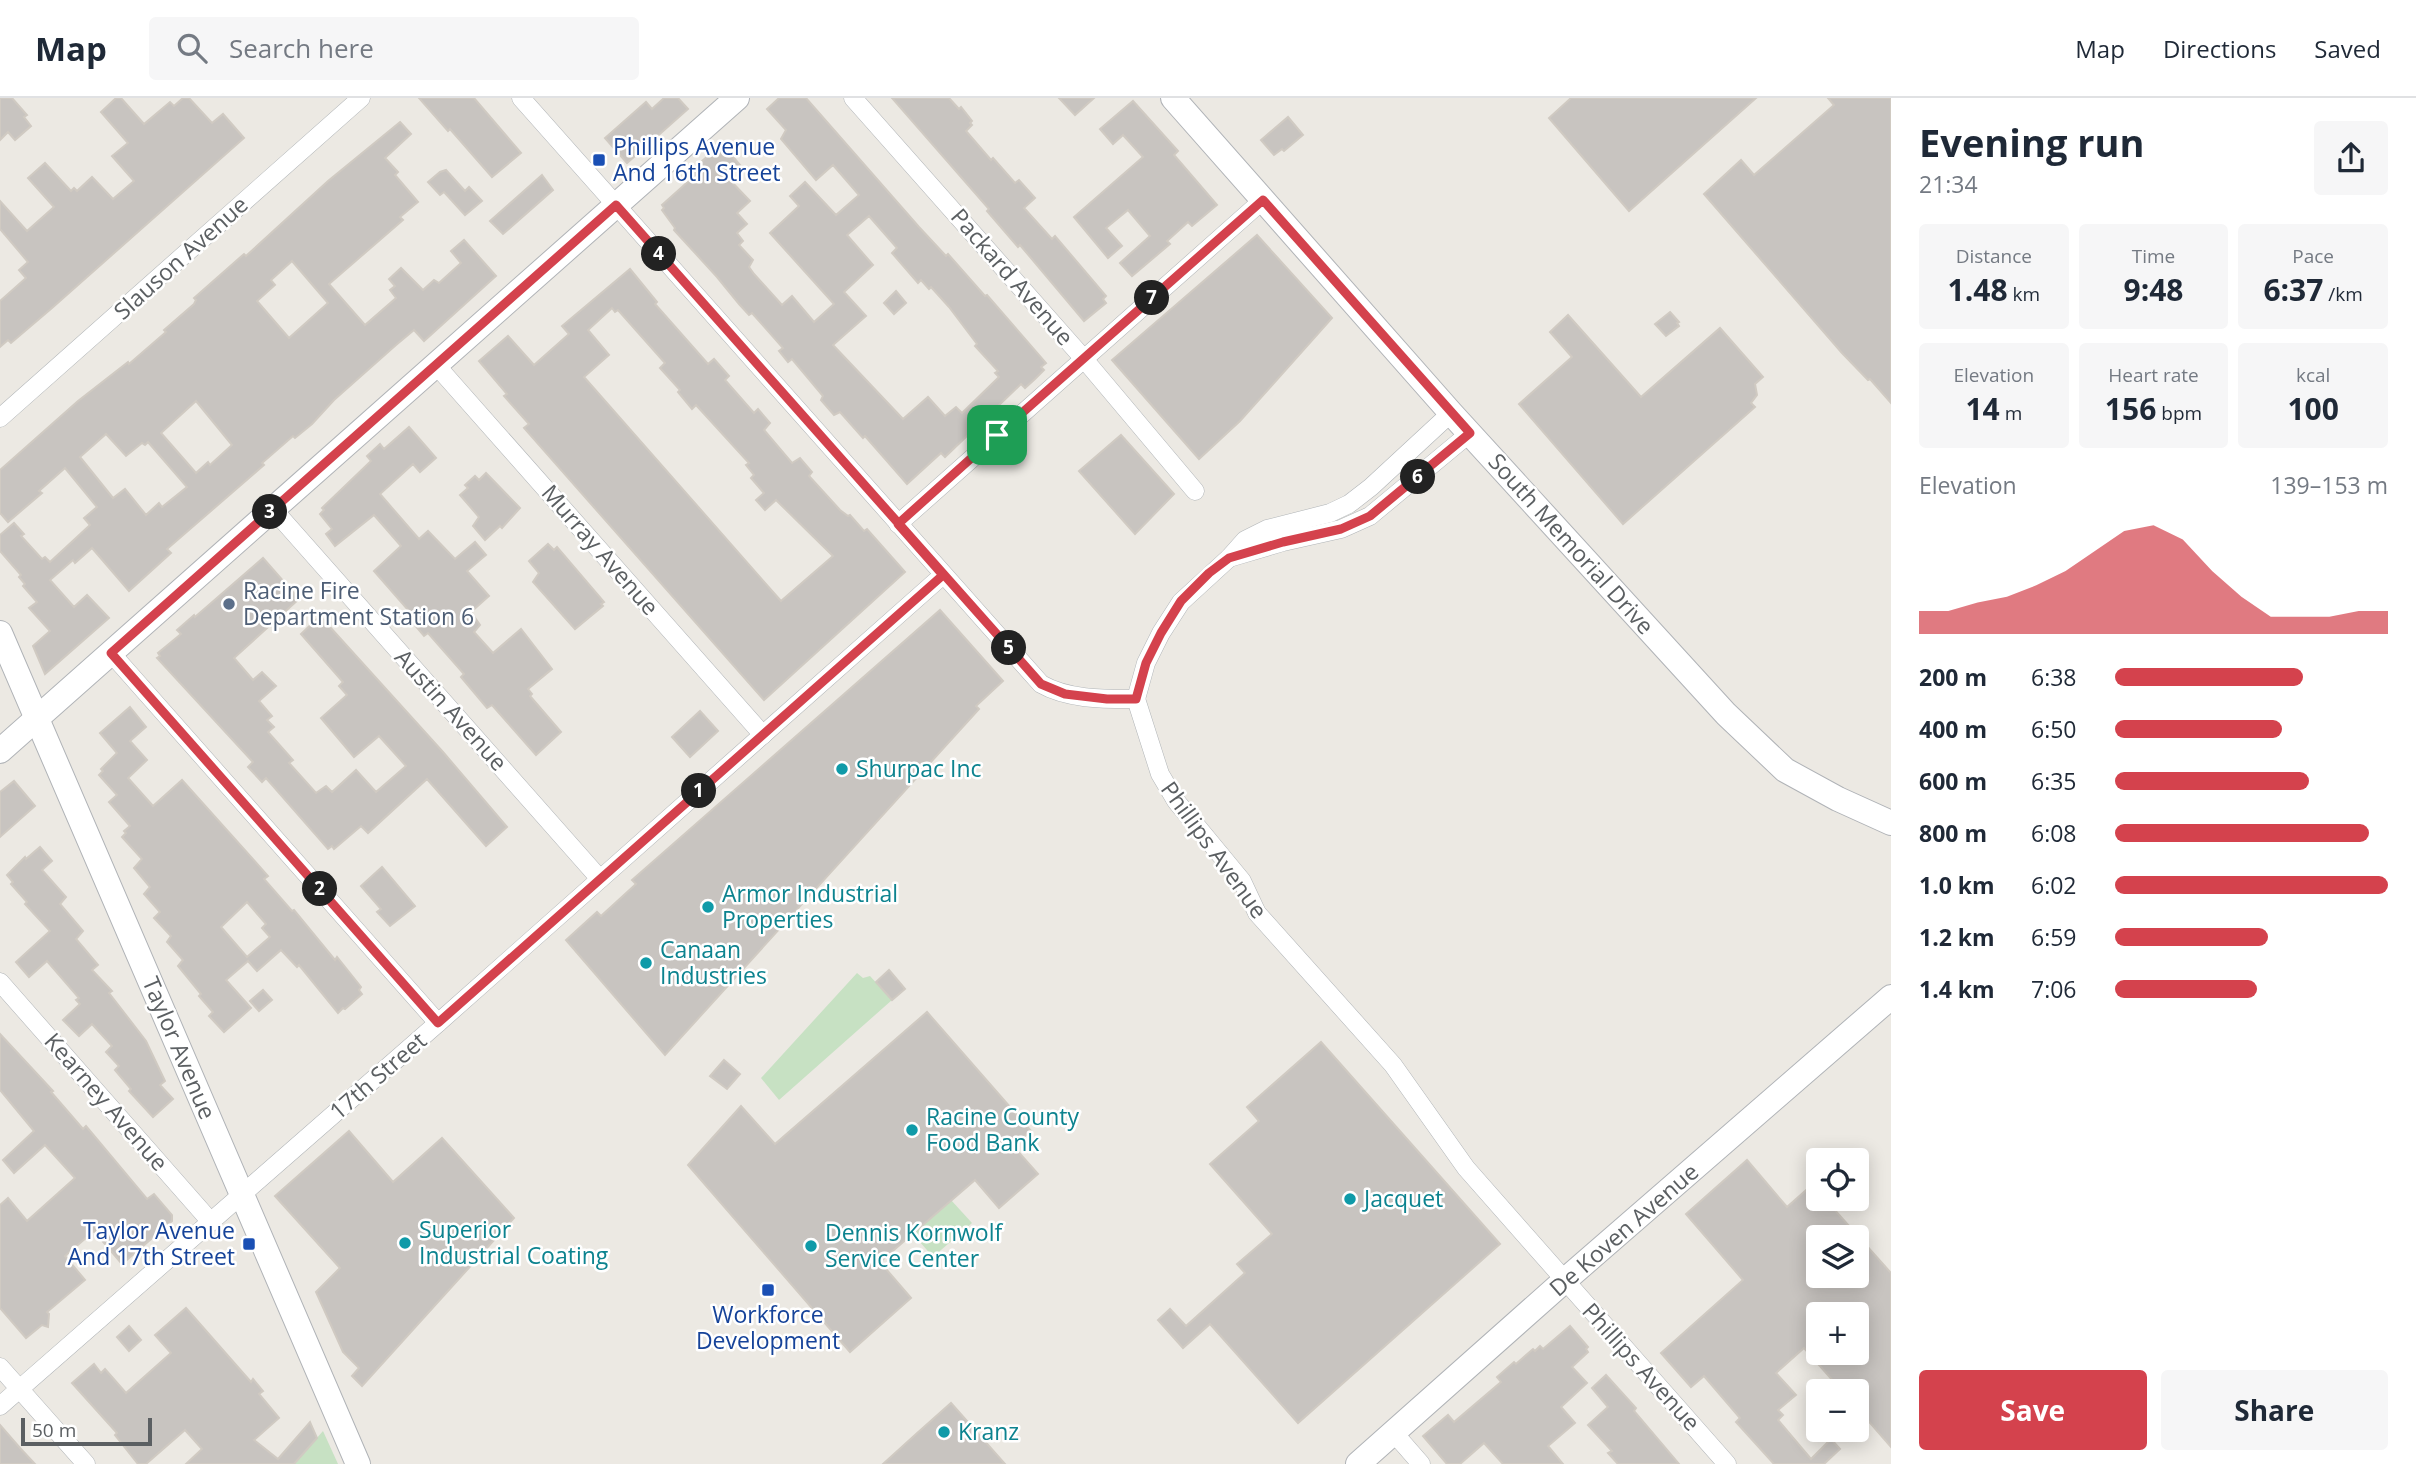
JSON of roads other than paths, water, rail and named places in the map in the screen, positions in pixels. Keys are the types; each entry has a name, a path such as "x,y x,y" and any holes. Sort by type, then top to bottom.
{"street":[{"name":"Slauson Avenue","path":"0,418 361,98"},
{"path":"521,98 1041,684 1065,694 1136,699 1146,663 1181,601 1245,540 1267,529 1331,513 1349,504 1451,413"},
{"path":"0,751 737,98"},
{"name":"Packard Avenue","path":"853,98 1084,359 1195,491"},
{"name":"South Memorial Drive","path":"1173,98 1451,413 1726,714 1785,770 1838,799 1891,823"},
{"path":"898,524 1263,200"},
{"name":"Murray Avenue","path":"436,365 763,735"},
{"path":"1229,558 1341,529 1370,516 1470,433"},
{"name":"Austin Avenue","path":"274,509 600,879"},
{"name":"17th Street","path":"0,1406 438,1023 943,575"},
{"name":"Taylor Avenue","path":"0,633 358,1464"},
{"path":"111,653 438,1023"},
{"name":"Phillips Avenue","path":"1136,699 1160,774 1176,801 1242,881 1257,913 1393,1065 1466,1168 1727,1464"},
{"name":"Kearney Avenue","path":"0,982 211,1222"},
{"name":"De Koven Avenue","path":"1359,1464 1564,1281 1891,997"},
{"path":"0,1367 86,1464"},
{"path":"1394,1433 1421,1464"}],"place":[{"name":"Phillips Avenue And 16th Street","path":"599,160"},
{"name":"Racine Fire Department Station 6","path":"229,604"},
{"name":"Shurpac Inc","path":"842,769"},
{"name":"Armor Industrial Properties","path":"708,907"},
{"name":"Canaan Industries","path":"646,963"},
{"name":"Racine County Food Bank","path":"912,1130"},
{"name":"Jacquet","path":"1350,1199"},
{"name":"Superior Industrial Coating","path":"405,1243"},
{"name":"Taylor Avenue And 17th Street","path":"249,1244"},
{"name":"Dennis Kornwolf Service Center","path":"811,1246"},
{"name":"Workforce Development","path":"768,1290"},
{"name":"Kranz","path":"944,1432"}]}
